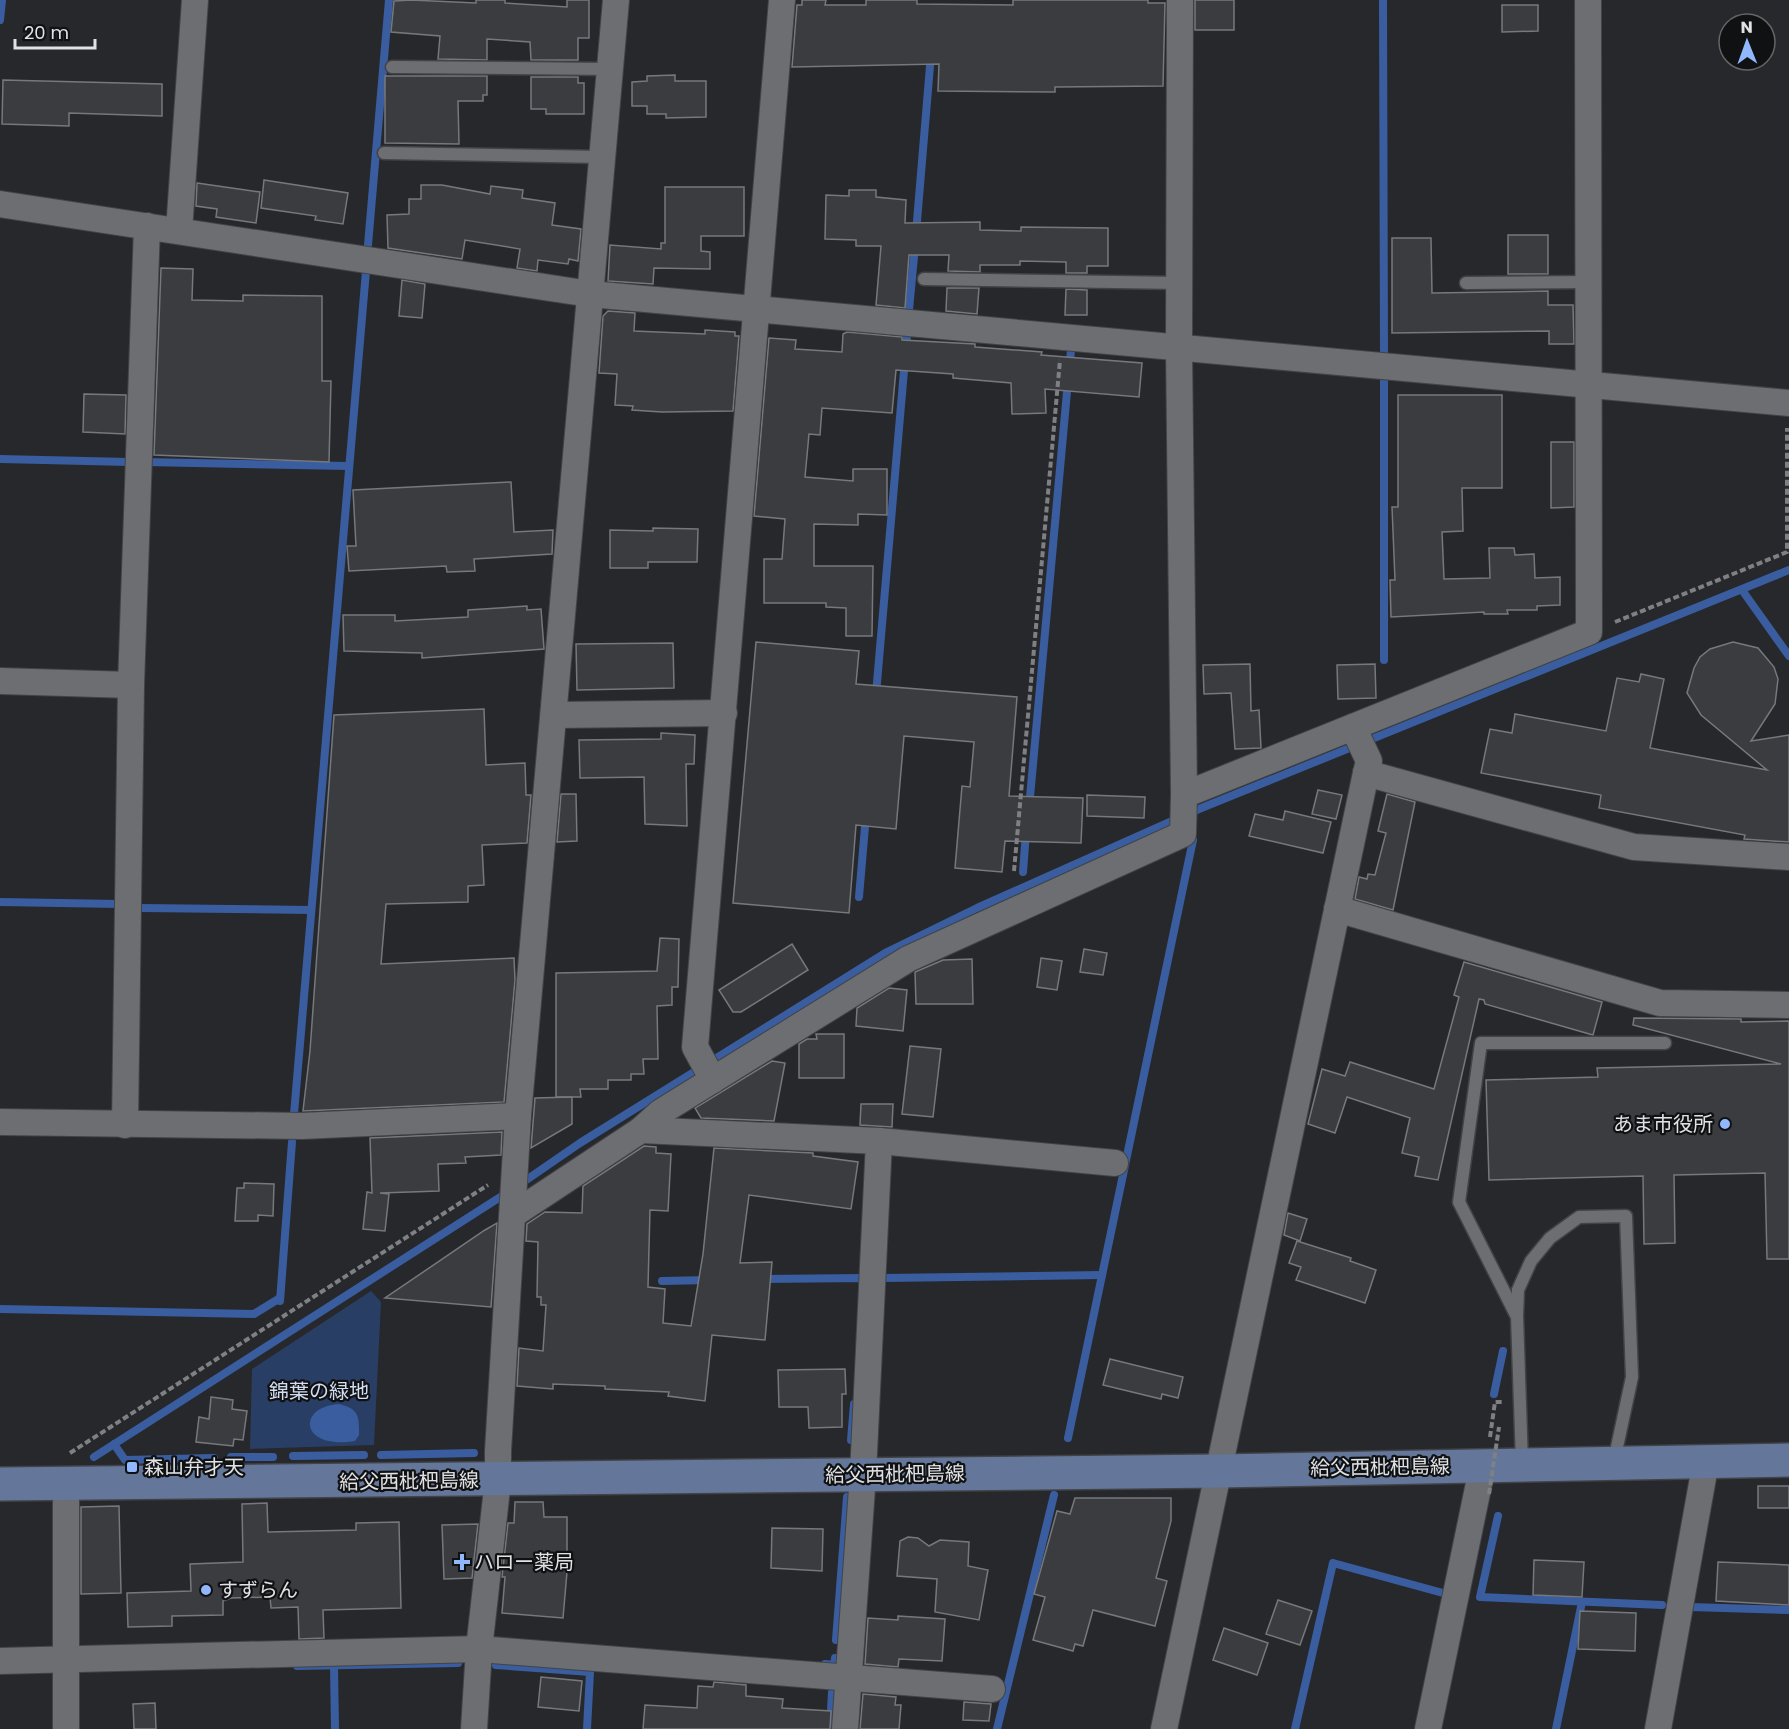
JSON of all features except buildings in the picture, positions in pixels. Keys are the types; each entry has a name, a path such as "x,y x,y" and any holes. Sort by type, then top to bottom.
{"main road":[{"name":"給父西枇杷島線","path":"0,1484 63,1472 498,1480 1219,1471 1486,1479 1522,1464 1789,1460"}],"street":[{"path":"179,231 195,0"},
{"path":"474,1729 479,1648 498,1480 518,1116 616,0"},
{"path":"712,1077 697,1051 759,308 782,0"},
{"path":"514,1209 641,1130 661,1112 712,1077 908,959 1184,834 1179,348 1180,0"},
{"path":"1184,798 1362,750 1589,632 1588,0"},
{"path":"0,204 590,294 1788,403"},
{"path":"125,1125 131,685 147,226"},
{"path":"0,681 131,685"},
{"path":"554,715 724,713"},
{"path":"1362,750 1634,846 1789,857"},
{"path":"1164,1729 1337,909 1362,750"},
{"path":"1337,909 1660,1002 1789,1005"},
{"path":"0,1122 302,1126 518,1116"},
{"path":"641,1130 879,1141 1114,1163"},
{"path":"845,1729 863,1474 879,1141"},
{"path":"1658,1729 1706,1461"},
{"path":"63,1472 66,1729"},
{"path":"1428,1729 1486,1479"},
{"path":"0,1661 479,1648 992,1689"}],"lane":[{"path":"392,67 610,69"},
{"path":"384,153 602,157"},
{"path":"924,279 1180,283"},
{"path":"1466,283 1589,282"},
{"path":"1516,1316 1459,1202 1481,1042 1665,1043"},
{"path":"1522,1464 1516,1316 1518,1290 1531,1261 1550,1238 1579,1217 1626,1216 1632,1377 1613,1463"}],"path":[{"path":"1014,870 1062,337"},
{"path":"1589,632 1788,552 1788,403"},
{"path":"63,1472 516,1168"},
{"path":"1492,1425 1495,1402 1503,1402 1502,1410"},
{"path":"1486,1479 1500,1419"}],"green space":[{"name":"錦葉の緑地","path":"371,1291 381,1302 374,1445 250,1449 252,1369"}],"shaded area":[{"path":"339,1404 351,1408 356,1414 359,1435 355,1441 337,1442 323,1439 314,1434 310,1427 311,1419 316,1412"}],"waterway":[{"path":"0,20 2,0"},
{"path":"368,245 389,0"},
{"path":"1383,0 1384,354"},
{"path":"916,233 931,54"},
{"path":"909,310 915,246"},
{"path":"294,1114 366,271"},
{"path":"876,694 907,336"},
{"path":"1069,368 1071,351"},
{"path":"1384,378 1384,660"},
{"path":"1029,808 1068,381"},
{"path":"0,459 129,462"},
{"path":"145,462 349,466"},
{"path":"519,1185 580,1143 887,952 977,908 1199,809 1789,570"},
{"path":"1742,590 1789,656"},
{"path":"859,897 866,815"},
{"path":"1023,872 1026,832"},
{"path":"1068,1438 1193,840"},
{"path":"0,902 119,904 120,899"},
{"path":"140,908 311,910"},
{"path":"280,1301 292,1142"},
{"path":"94,1457 508,1192"},
{"path":"883,1278 1102,1275"},
{"path":"761,1279 863,1278 862,1284"},
{"path":"662,1281 709,1280"},
{"path":"0,1309 254,1314 280,1298"},
{"path":"1494,1394 1503,1351"},
{"path":"851,1440 854,1404"},
{"path":"114,1444 125,1460 214,1458"},
{"path":"381,1455 474,1453"},
{"path":"293,1456 364,1455"},
{"path":"231,1457 273,1457"},
{"path":"997,1729 1054,1495"},
{"path":"836,1640 847,1497"},
{"path":"1498,1516 1480,1597 1662,1605"},
{"path":"1295,1729 1333,1563 1443,1593"},
{"path":"1556,1729 1582,1602"},
{"path":"1690,1607 1789,1610"},
{"path":"825,1664 834,1665 835,1658"},
{"path":"297,1666 458,1663"},
{"path":"496,1665 590,1672 587,1729"},
{"path":"334,1666 335,1729"},
{"path":"830,1729 832,1692"}],"place":[{"name":"あま市役所","path":"1725,1124"},
{"name":"森山弁才天","path":"132,1467"},
{"name":"ハロー薬局","path":"462,1562"},
{"name":"すずらん","path":"206,1590"}]}
